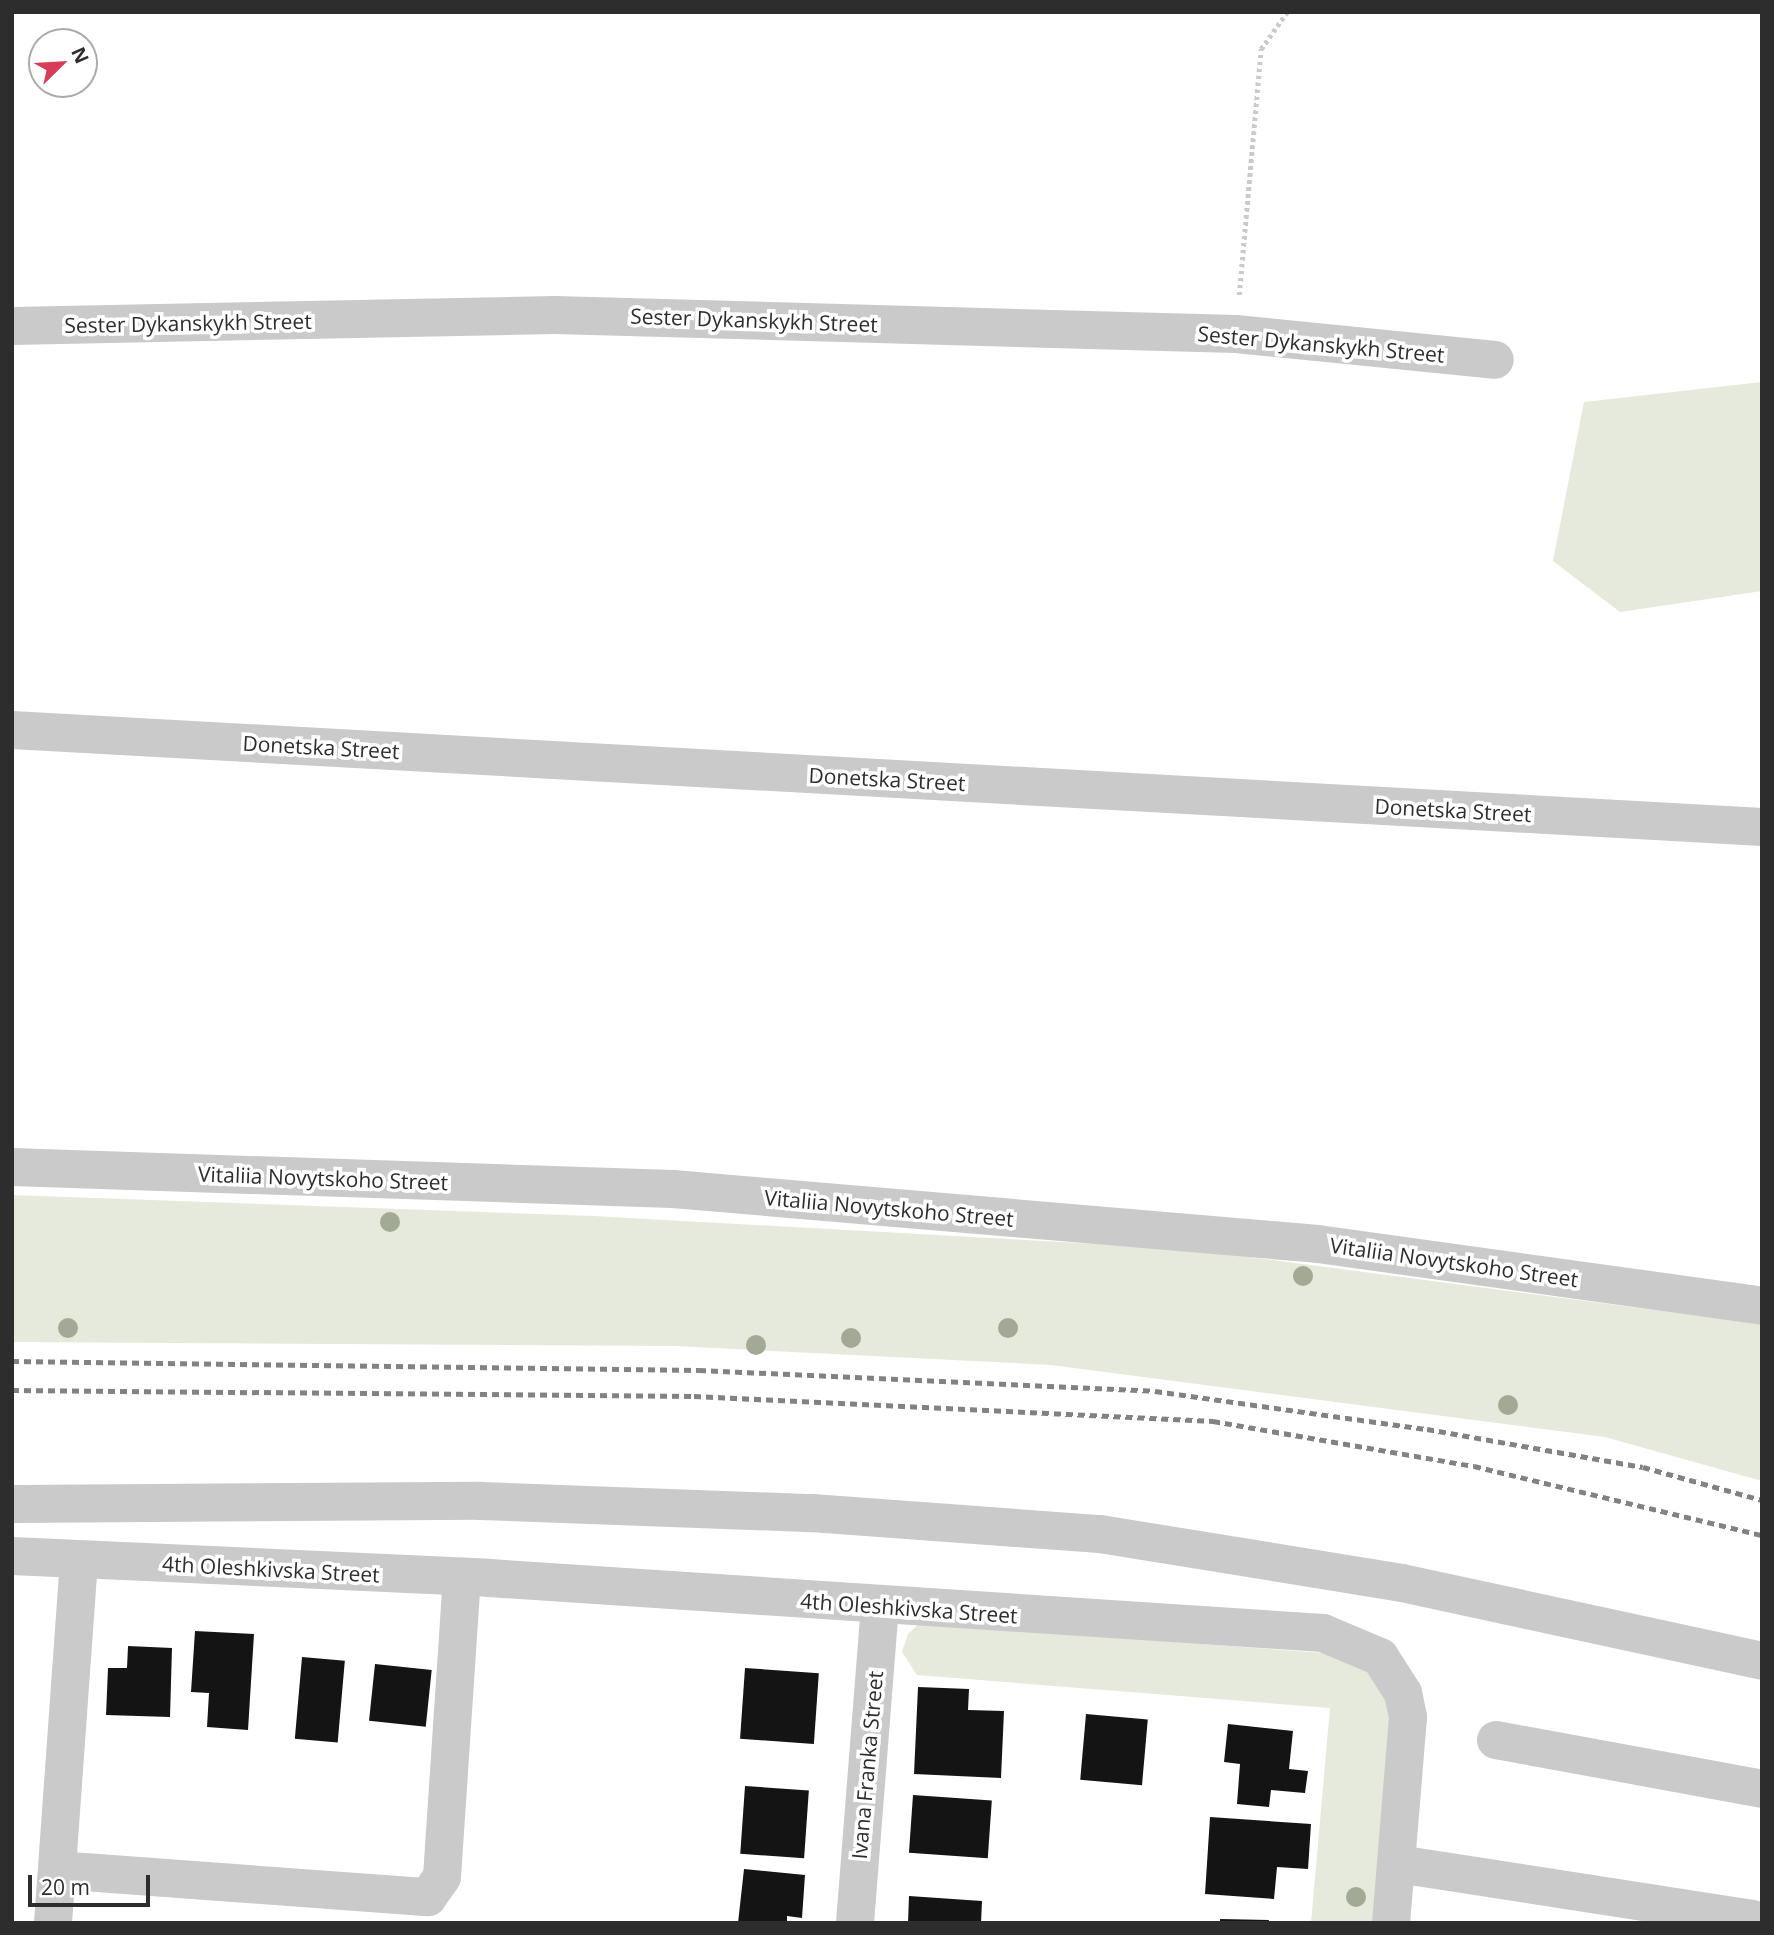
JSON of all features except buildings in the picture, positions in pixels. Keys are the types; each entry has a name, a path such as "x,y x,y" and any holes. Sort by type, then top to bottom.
{"street":[{"name":"Sester Dykanskykh Street","path":"12,326 554,315 1236,334 1495,359"},
{"name":"Donetska Street","path":"12,730 1762,827"},
{"name":"Vitaliia Novytskoho Street","path":"12,1167 687,1191 1318,1244 1762,1306"},
{"path":"12,1504 480,1501 812,1513 1100,1534 1402,1583 1762,1661"},
{"name":"4th Oleshkivska Street","path":"12,1556 462,1577 880,1607 1323,1633 1354,1643 1380,1657 1395,1673 1408,1717 1398,1864 1391,1923"},
{"path":"53,1923 79,1560"},
{"path":"57,1870 428,1898 442,1877 462,1577"},
{"name":"Ivana Franka Street","path":"855,1923 880,1607"},
{"path":"1496,1740 1762,1789"},
{"path":"1398,1864 1753,1919"}],"path":[{"path":"1236,334 1261,48 1287,12"}],"shaded area":[{"path":"1762,382 1762,591 1620,612 1553,561 1584,402"},
{"path":"12,1195 594,1216 1188,1249 1762,1324 1762,1481 1605,1437 1051,1365 674,1346 12,1342"},
{"path":"920,1623 1323,1653 1357,1664 1378,1681 1389,1707 1391,1729 1375,1923 1311,1923 1330,1708 917,1675 902,1652 908,1634"}],"railway":[{"path":"12,1361 699,1370 1155,1391 1427,1429 1643,1467 1762,1500"},
{"path":"12,1390 694,1396 1213,1421 1474,1466 1762,1535"}]}
